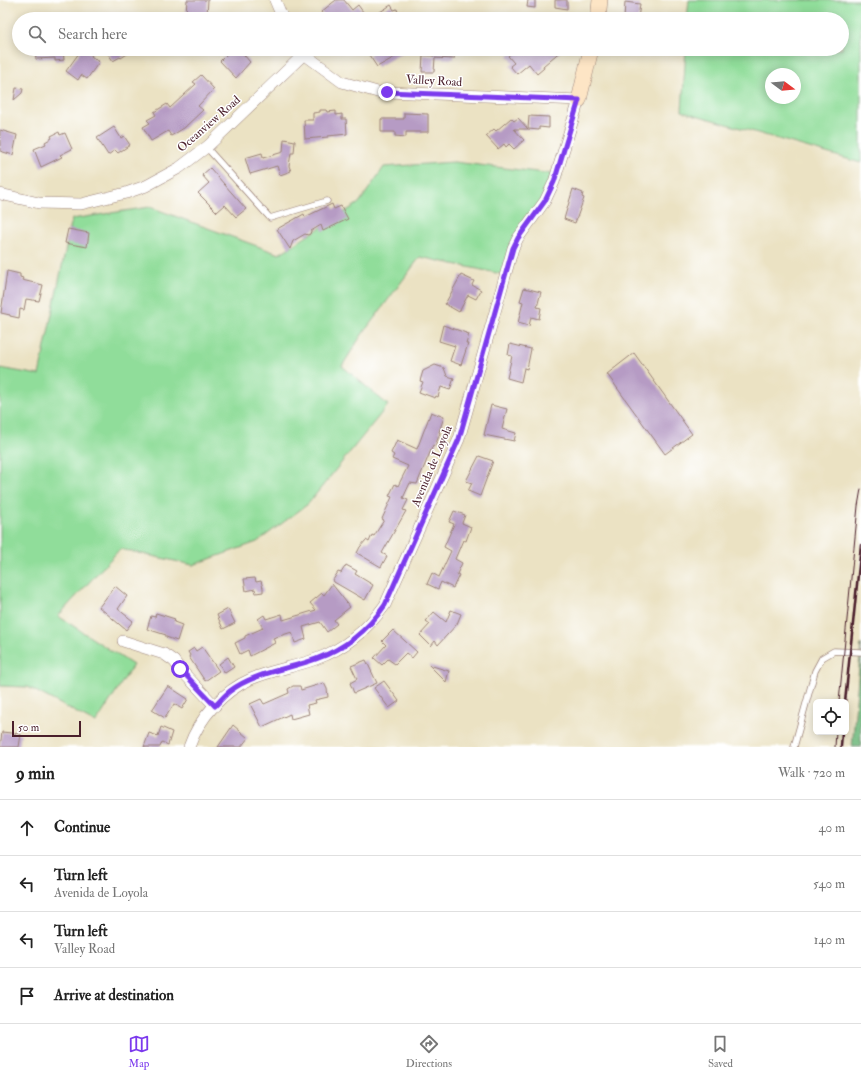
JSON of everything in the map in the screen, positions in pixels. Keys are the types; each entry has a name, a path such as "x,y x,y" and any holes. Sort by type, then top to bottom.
{"street":[{"path":"276,0 280,12"},
{"path":"599,12 600,0"},
{"name":"Oceanview Road","path":"0,194 39,203 81,204 126,193 146,186 179,168 206,147 298,56"},
{"name":"Valley Road","path":"309,56 342,82 381,93 387,92 579,100"},
{"path":"579,100 589,56"},
{"name":"Avenida de Loyola","path":"189,747 193,735 215,706 231,690 251,679 317,659 342,647 356,638 378,616 385,605 459,439 513,248 518,238 545,201 554,182 579,100"},
{"path":"123,641 164,654 174,661 215,706"}],"lane":[{"path":"206,147 270,218 327,201"},
{"path":"794,747 816,671 822,658 834,651 860,652"}],"green space":[{"path":"689,0 861,0 861,163 682,111 686,56 849,56 849,12 688,12"},
{"path":"454,162 562,175 518,238 506,275 420,257 361,336 342,366 388,405 308,504 257,542 193,565 120,549 58,616 133,665 96,723 28,687 0,686 0,368 39,375 72,219 150,207 279,254 359,203 384,167"},
{"path":"861,644 861,747 852,747"}],"building":[{"path":"187,0 208,0 207,12 186,12"},
{"path":"336,0 344,0 352,10 358,5 363,12 321,12"},
{"path":"528,0 535,0 535,8 527,7"},
{"path":"555,0 567,0 567,9 555,7"},
{"path":"625,2 640,4 639,12 624,12"},
{"path":"391,5 394,10 397,9 398,12 380,12"},
{"path":"36,56 64,56 64,60 55,61 55,58 36,59"},
{"path":"77,56 91,56 99,62 87,79 81,75 78,80 66,71"},
{"path":"110,56 124,56 121,58 120,57 113,61"},
{"path":"225,56 245,56 250,62 236,78 220,61"},
{"path":"370,56 397,56 377,67"},
{"path":"423,56 454,56 454,59 435,58 434,72 422,72"},
{"path":"508,56 555,56 543,66 544,68 537,74 529,64 517,74 510,66 514,63"},
{"path":"201,75 214,89 198,106 203,110 184,128 171,136 168,131 151,141 143,127 150,123 147,120 156,115 154,112 167,104 170,108 196,84 193,82"},
{"path":"16,88 23,89 22,93 14,100"},
{"path":"320,110 326,110 327,112 336,111 336,115 342,114 342,119 346,119 347,134 305,139 304,120 313,120 313,113 320,112"},
{"path":"404,113 428,114 428,132 406,132 406,137 395,136 395,132 381,132 381,119 404,119"},
{"path":"529,116 549,117 549,128 539,127 539,130 528,129"},
{"path":"511,118 514,121 518,118 528,129 514,129 524,140 514,149 509,144 506,147 504,144 498,149 486,136 494,129 496,131"},
{"path":"114,127 121,138 124,136 130,145 118,153 115,150 108,155 97,138"},
{"path":"0,130 17,135 13,155 0,151"},
{"path":"59,132 60,135 65,133 72,149 60,155 62,157 41,167 34,149 46,144 45,142 52,138 51,136"},
{"path":"284,139 295,141 294,153 291,153 289,166 291,171 280,175 277,166 250,174 245,158 262,153 263,158 283,152"},
{"path":"210,168 246,209 236,217 225,205 217,212 198,193 209,183 202,175"},
{"path":"573,189 583,193 582,197 584,198 575,223 564,219"},
{"path":"332,204 334,209 341,206 348,219 323,231 321,225 311,231 310,234 305,234 293,241 290,249 277,229 304,214 305,217"},
{"path":"68,229 89,233 87,247 65,243"},
{"path":"7,271 20,274 20,277 23,278 22,280 43,285 39,301 26,299 24,310 20,309 19,318 1,313"},
{"path":"461,275 474,281 472,285 481,290 476,299 468,295 459,312 445,304"},
{"path":"524,288 541,292 537,307 541,308 539,319 531,317 529,326 518,323 523,302 520,301"},
{"path":"443,325 469,334 466,344 468,344 461,365 450,361 455,346 439,341"},
{"path":"510,344 531,349 527,369 524,368 521,382 507,378 512,356 508,355"},
{"path":"634,353 692,434 665,454 607,374"},
{"path":"435,365 444,368 447,376 454,378 450,390 441,387 438,397 436,396 435,398 419,392 423,382 420,381 423,371"},
{"path":"491,405 507,409 502,429 516,433 514,441 484,435"},
{"path":"431,412 444,417 439,432 440,433 435,446 433,445 417,484 410,483 403,498 408,500 403,510 406,511 382,553 387,556 381,567 357,553 366,540 369,542 372,535 374,536 384,520 382,519 392,497 389,496 395,484 398,486 408,466 392,459 394,455 391,453 397,440 417,449"},
{"path":"479,456 493,461 480,496 468,491 472,483 466,481"},
{"path":"454,511 465,515 462,523 471,527 466,541 463,540 455,559 462,563 457,574 459,575 453,588 441,582 438,589 427,584 432,573 439,577 451,551 444,547 454,524 449,522"},
{"path":"346,565 357,571 355,574 373,585 365,600 334,582 333,580 338,572 341,573"},
{"path":"255,578 256,582 261,581 263,592 256,593 255,589 246,591 244,579"},
{"path":"332,584 350,607 334,620 337,624 327,632 320,622 303,627 306,639 295,643 292,632 273,638 275,643 250,656 248,650 240,654 235,643 245,638 245,636 263,628 258,619 264,615 266,619 282,614 283,620 316,610 310,603 322,593 324,595"},
{"path":"115,586 127,596 118,609 133,621 126,630 99,607"},
{"path":"228,609 235,623 223,629 217,615"},
{"path":"451,610 461,614 457,624 438,645 435,641 431,646 420,635 430,624 426,621 434,612 446,622"},
{"path":"156,613 175,619 174,622 182,625 177,641 166,637 166,635 147,629 151,616 155,617"},
{"path":"393,630 417,652 412,658 406,653 395,664 388,659 382,665 374,658 386,645 382,641"},
{"path":"202,647 219,671 205,681 189,657 190,655 188,652 194,648 196,651"},
{"path":"228,657 234,667 225,673 219,664"},
{"path":"366,660 377,683 354,693 350,683 357,679 351,666"},
{"path":"429,665 449,671 446,682"},
{"path":"384,681 399,701 389,708 374,688"},
{"path":"324,683 327,689 328,697 315,700 316,703 307,705 309,714 291,719 290,714 262,727 250,704 261,699 264,704 289,693 288,689 293,686 300,686 301,690"},
{"path":"168,686 188,699 182,709 174,704 165,718 152,710"},
{"path":"233,725 248,738 241,747 218,747"},
{"path":"161,727 172,732 168,745 162,742 160,747 144,747 149,733 158,736"},
{"path":"2,732 21,734 19,747 0,747"}],"tram line":[{"path":"839,699 858,506 861,489"},
{"path":"835,747 836,735"}],"railway":[{"path":"845,699 861,545"},
{"path":"841,747 842,735"}],"route":[{"path":"180,669 215,706 231,690 251,679 317,659 342,647 356,638 378,616 385,605 459,439 513,248 518,238 545,201 554,182 579,100 387,92"}]}
